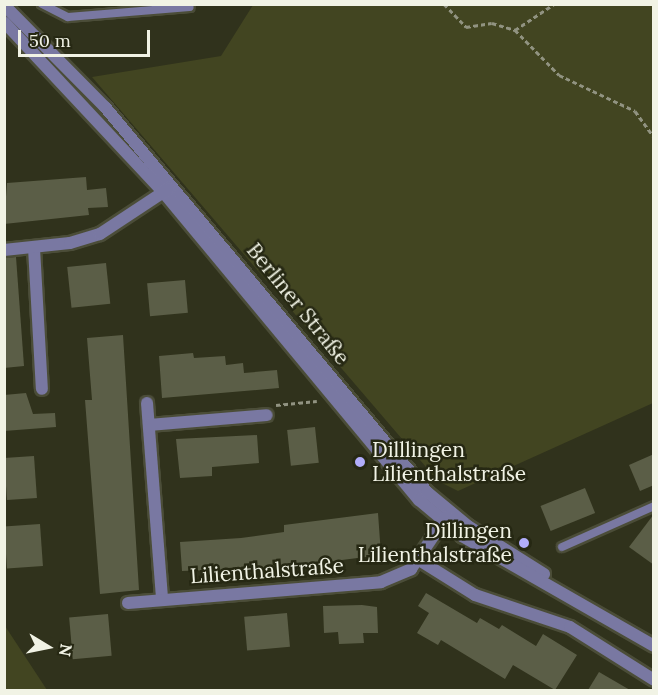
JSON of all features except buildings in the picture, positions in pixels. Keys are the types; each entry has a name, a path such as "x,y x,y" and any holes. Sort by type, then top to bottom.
{"street":[{"name":"Berliner Straße","path":"4,5 168,189 446,517"},
{"name":"Berliner Straße","path":"4,22 168,189 396,476 446,517 654,646"},
{"path":"4,250 34,248 100,234 168,189"},
{"path":"34,248 42,390"},
{"name":"Lilienthalstraße","path":"147,403 162,599"},
{"path":"149,425 267,415"},
{"name":"Lilienthalstraße","path":"128,603 381,582 403,575 419,560 446,517"},
{"path":"419,560 475,595 570,627 654,680"}],"lane":[{"path":"42,4 68,17 190,7"},
{"path":"562,547 654,506"}],"path":[{"path":"444,4 466,27 492,23 515,30 559,75 635,111 654,137"},
{"path":"515,30 554,4"},
{"path":"267,415 273,406 334,398"}],"green space":[{"path":"253,5 653,5 653,403 458,491 438,481 92,77 221,56"},
{"path":"5,626 47,690 5,690"}],"place":[{"name":"Dilllingen Lilienthalstraße","path":"360,462"},
{"name":"Dillingen Lilienthalstraße","path":"524,543"}]}
